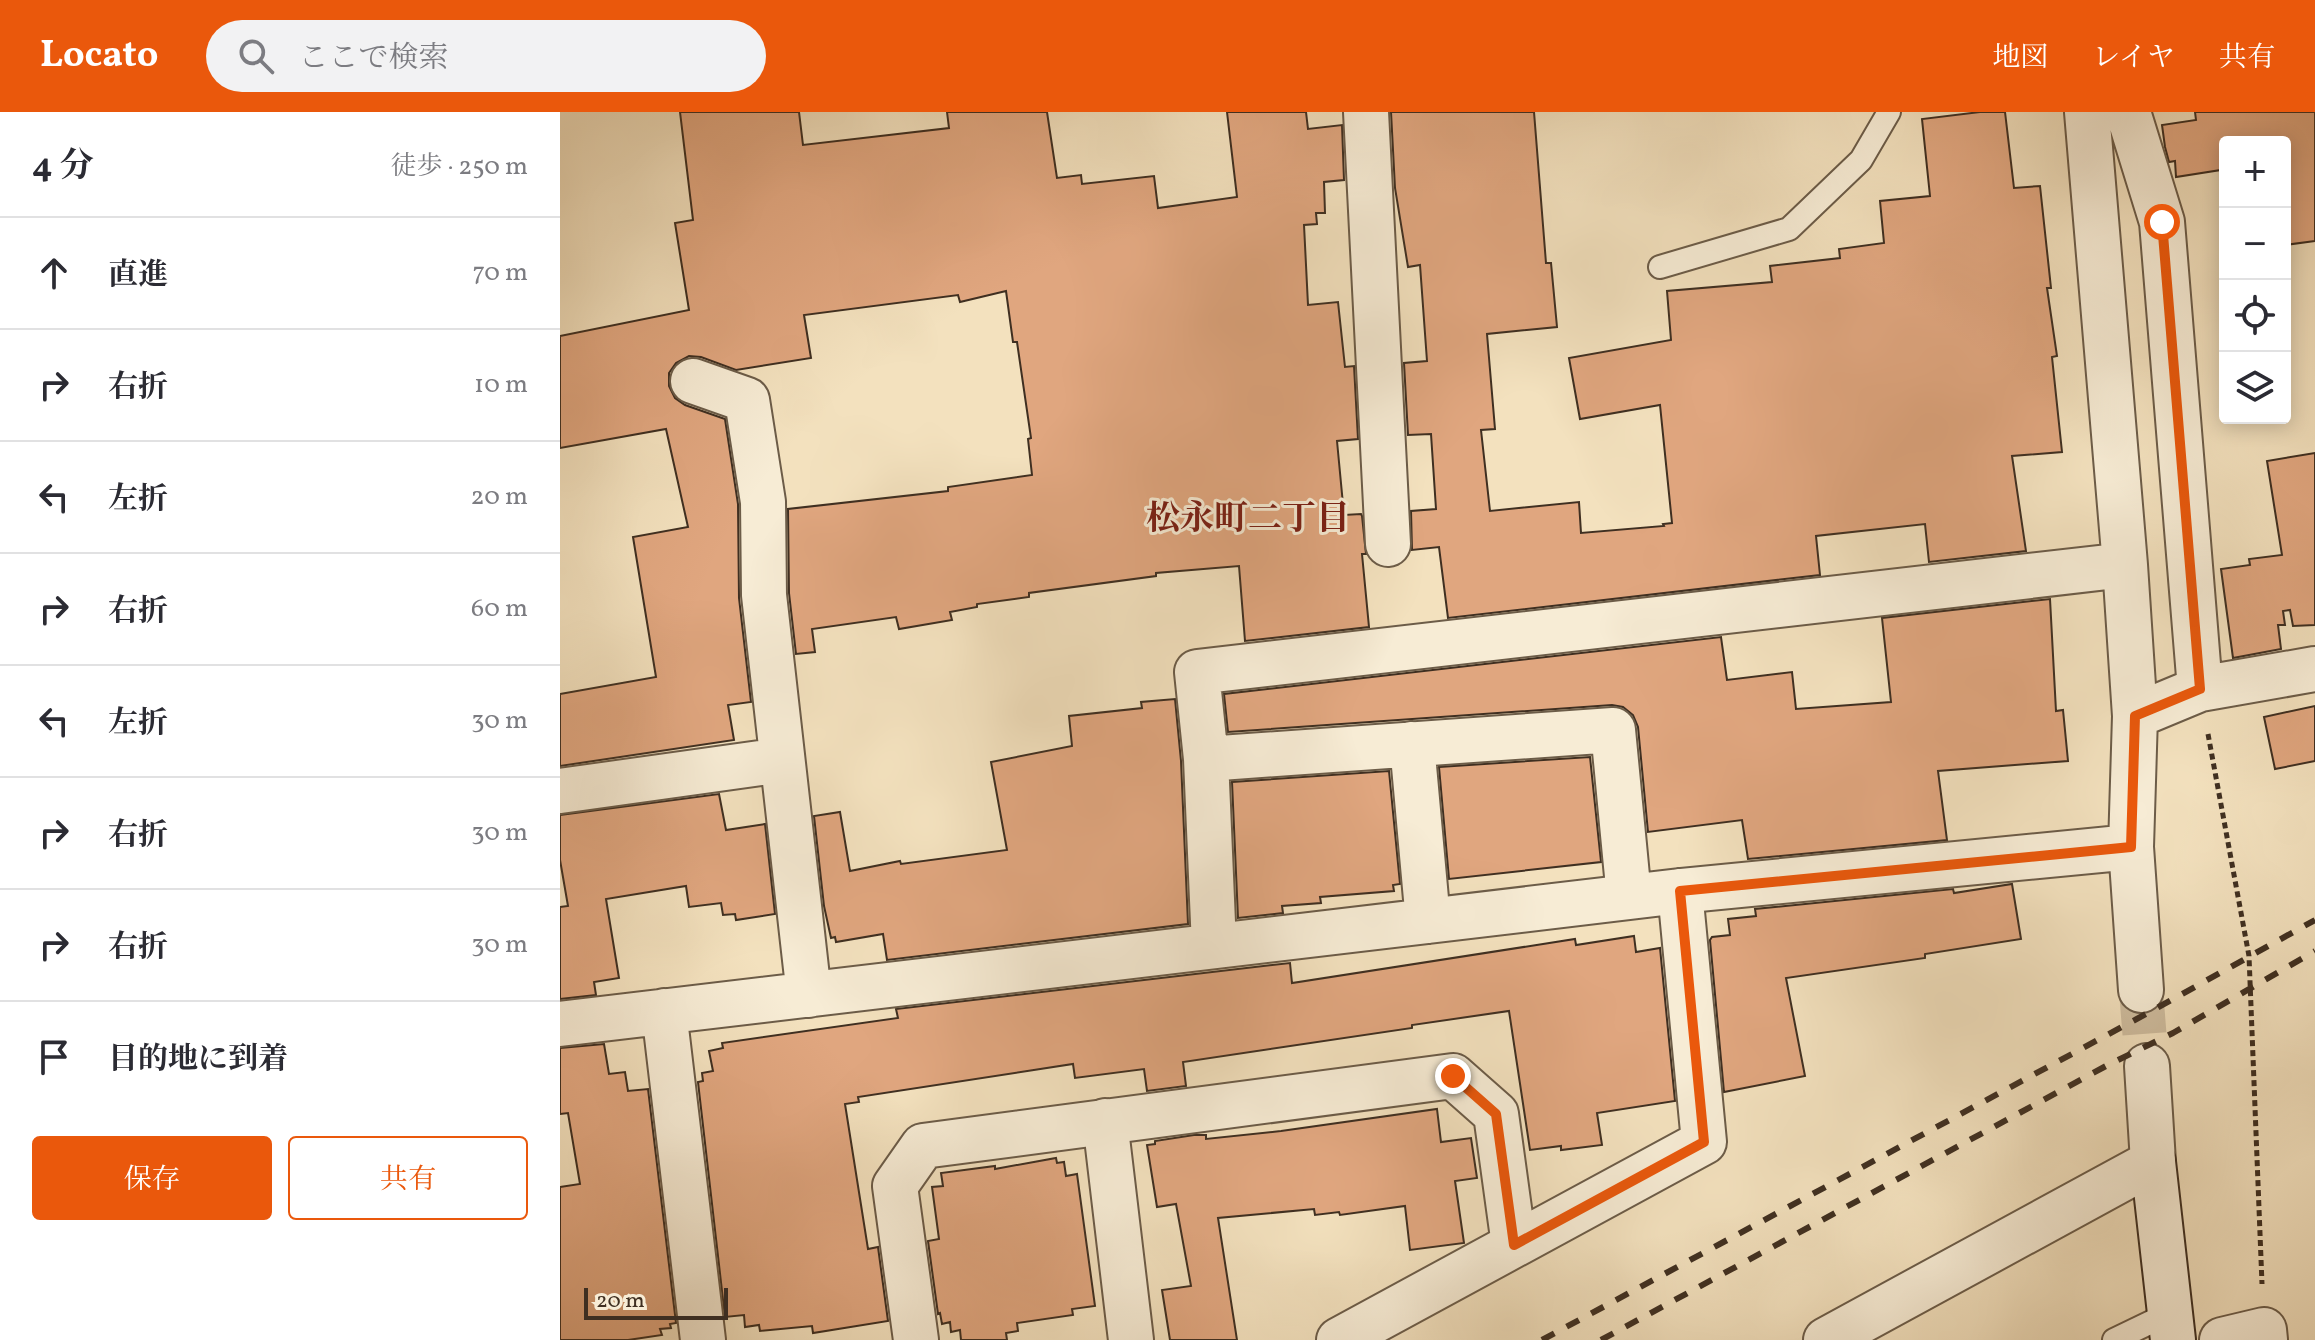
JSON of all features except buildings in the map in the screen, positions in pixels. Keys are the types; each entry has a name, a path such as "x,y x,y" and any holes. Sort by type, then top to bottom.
{"street":[{"path":"1366,112 1388,544"},
{"path":"2087,112 2135,716 2131,847 2141,990"},
{"path":"2128,112 2162,222 2200,689"},
{"path":"693,381 747,400 763,502 764,595 809,995"},
{"path":"1214,946 1206,759 1197,672 2125,565"},
{"path":"2135,716 2200,689 2315,669"},
{"path":"1206,759 1613,730 1629,897"},
{"path":"1412,744 1428,921"},
{"path":"560,791 782,760"},
{"path":"560,1024 1680,891 2131,847"},
{"path":"1339,1340 1704,1142 1680,891"},
{"path":"664,1011 703,1340"},
{"path":"2147,1066 2153,1162 2172,1326"},
{"path":"916,1340 895,1186 923,1146 1453,1076 1496,1114 1514,1245"},
{"path":"1105,1121 1131,1340"},
{"path":"1826,1340 2153,1162"},
{"path":"2222,1340 2264,1335"}],"lane":[{"path":"1660,267 1789,229 1861,160 1889,112"},
{"path":"2114,1340 2172,1326"}],"path":[{"path":"2200,689 2249,956 2264,1335"}],"tunnel":[{"path":"2141,990 2147,1066"}],"railway":[{"path":"1542,1340 2315,920"},
{"path":"1601,1340 2106,1066 2173,1033 2315,951"}],"district":[{"name":"松永町二丁目","path":"1248,517"}],"route":[{"path":"1453,1076 1496,1114 1514,1245 1704,1142 1680,891 2131,847 2135,716 2200,689 2162,222"}]}
